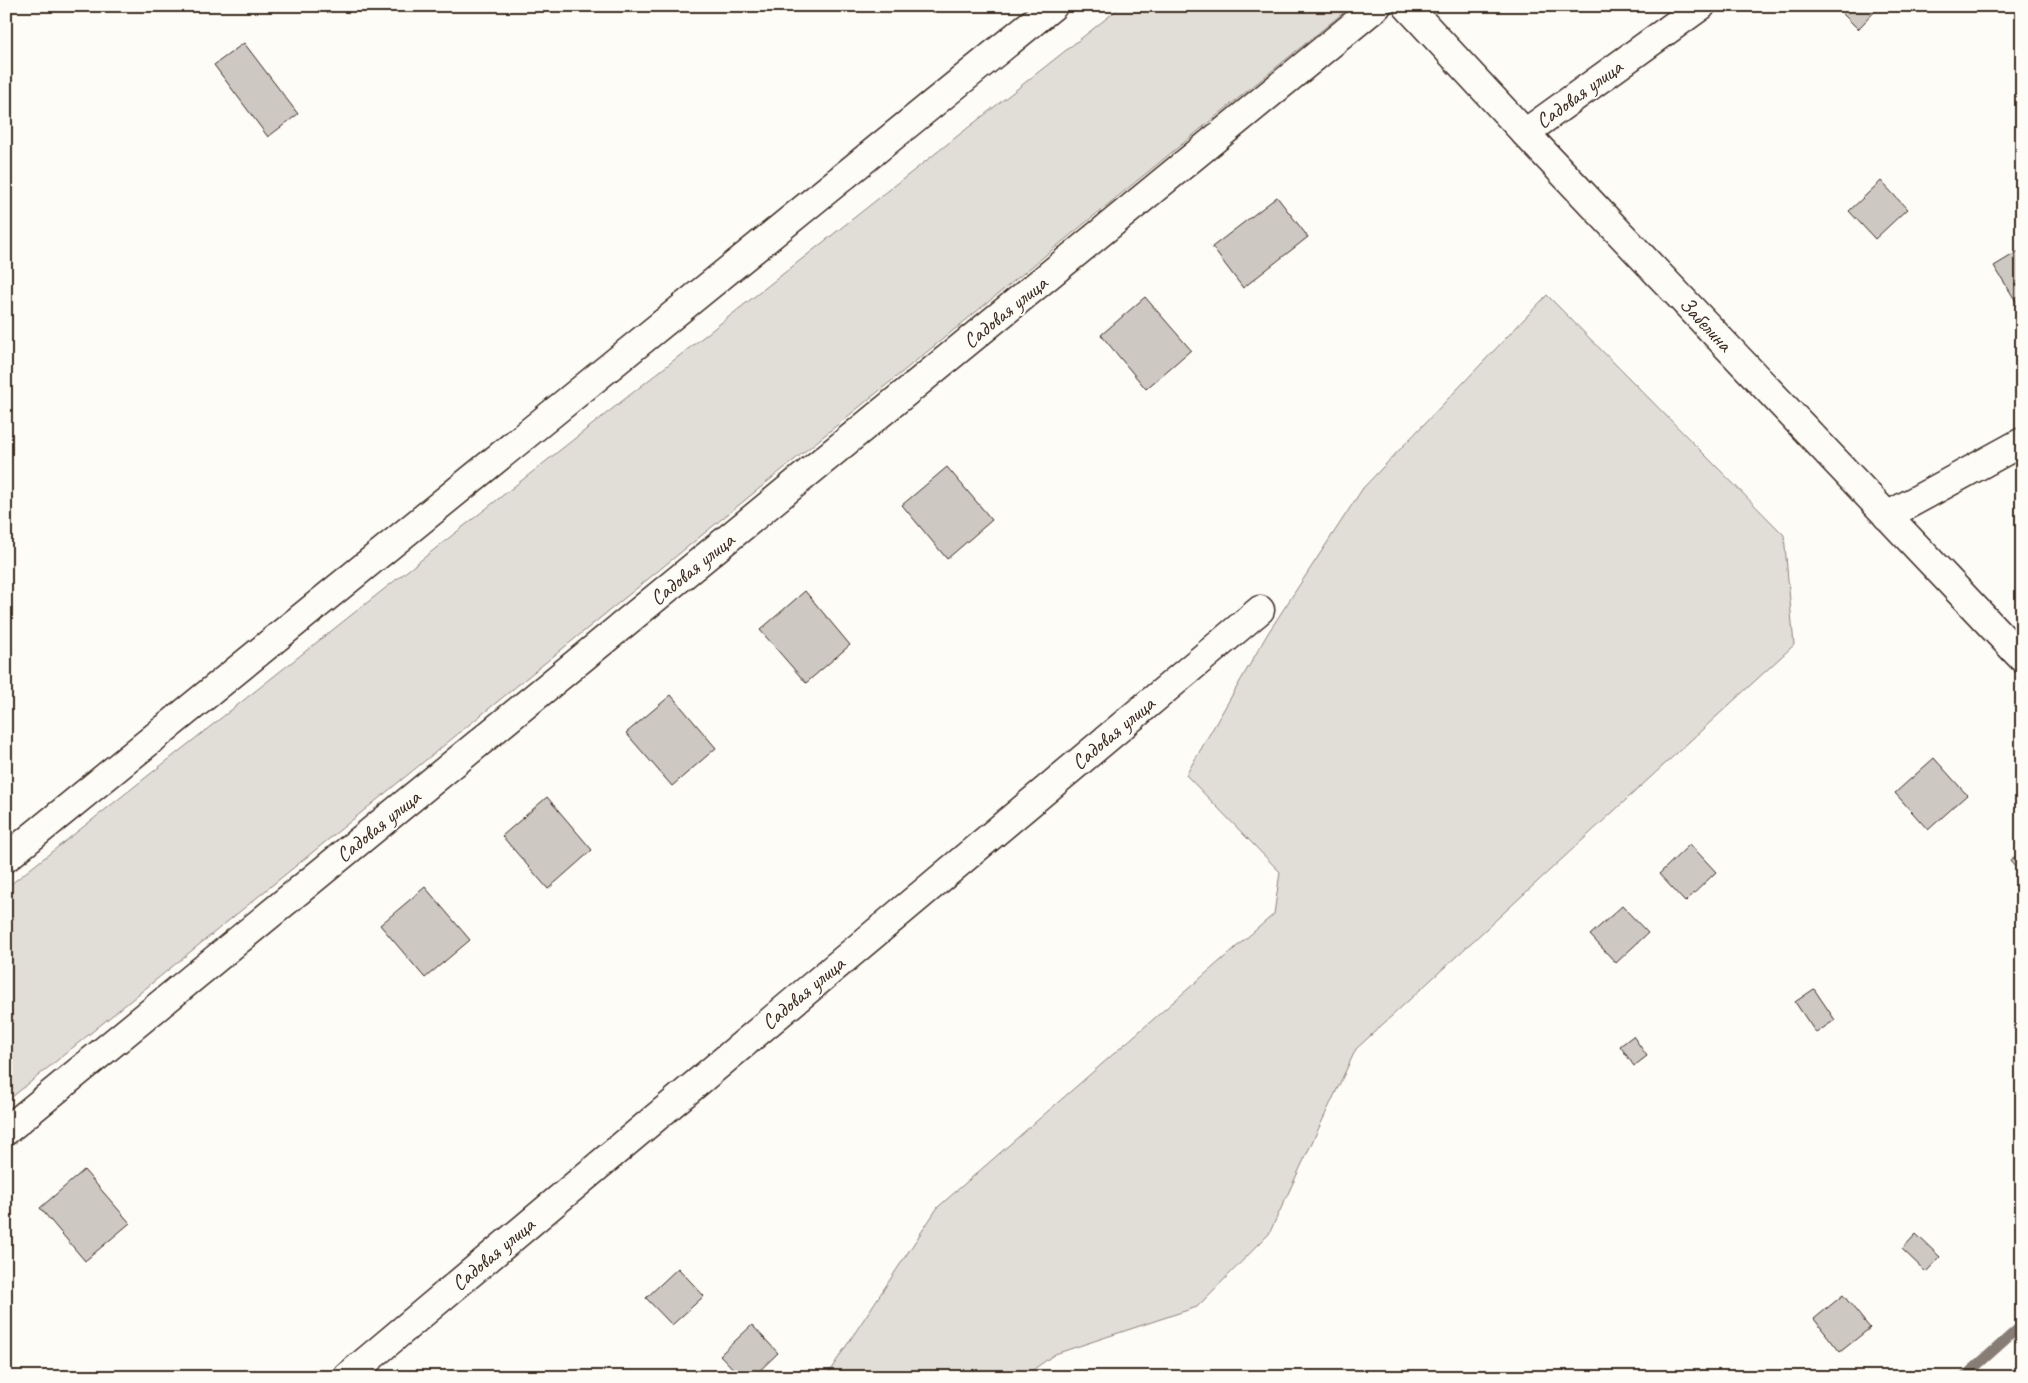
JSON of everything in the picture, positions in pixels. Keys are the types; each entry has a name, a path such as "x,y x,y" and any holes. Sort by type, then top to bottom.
{"street":[{"path":"6,858 1054,6"},
{"name":"Садовая улица","path":"6,1131 1377,6"},
{"name":"Садовая улица","path":"1407,6 1525,133 1701,6"},
{"name":"Забелина","path":"1525,133 2022,658"},
{"path":"1887,516 2022,442"},
{"name":"Садовая улица","path":"347,1377 1260,610"}],"shaded area":[{"path":"1122,6 1338,6 1343,13 6,1102 6,888"},
{"path":"1547,295 1784,535 1794,645 1356,1049 1269,1234 1197,1307 1055,1354 1023,1377 828,1377 827,1375 938,1207 1274,914 1280,872 1186,775 1268,633 1363,488"}],"building":[{"path":"1835,6 1880,6 1858,29"},
{"path":"244,43 298,114 268,137 214,65"},
{"path":"1881,181 1907,209 1875,239 1849,211"},
{"path":"1277,197 1308,237 1243,288 1212,247"},
{"path":"2022,249 2022,311 1994,266"},
{"path":"1145,297 1191,350 1146,389 1101,335"},
{"path":"947,467 992,520 947,559 902,505"},
{"path":"805,591 850,645 806,683 760,630"},
{"path":"671,695 716,748 672,786 626,733"},
{"path":"1934,758 1967,795 1928,830 1895,793"},
{"path":"547,797 592,850 548,889 502,836"},
{"path":"1690,844 1716,872 1685,902 1659,874"},
{"path":"2022,851 2022,875 2010,861"},
{"path":"425,887 470,940 425,978 380,925"},
{"path":"1622,906 1648,933 1616,963 1590,935"},
{"path":"1814,989 1835,1020 1816,1033 1795,1002"},
{"path":"1633,1036 1647,1056 1634,1066 1620,1046"},
{"path":"84,1170 130,1223 85,1261 40,1208"},
{"path":"1916,1234 1940,1257 1926,1272 1902,1249"},
{"path":"678,1268 704,1296 672,1325 646,1298"},
{"path":"1843,1295 1870,1328 1840,1352 1814,1319"},
{"path":"752,1325 778,1353 753,1377 741,1377 720,1355"}],"waterway":[{"path":"1964,1377 2022,1325"}]}
